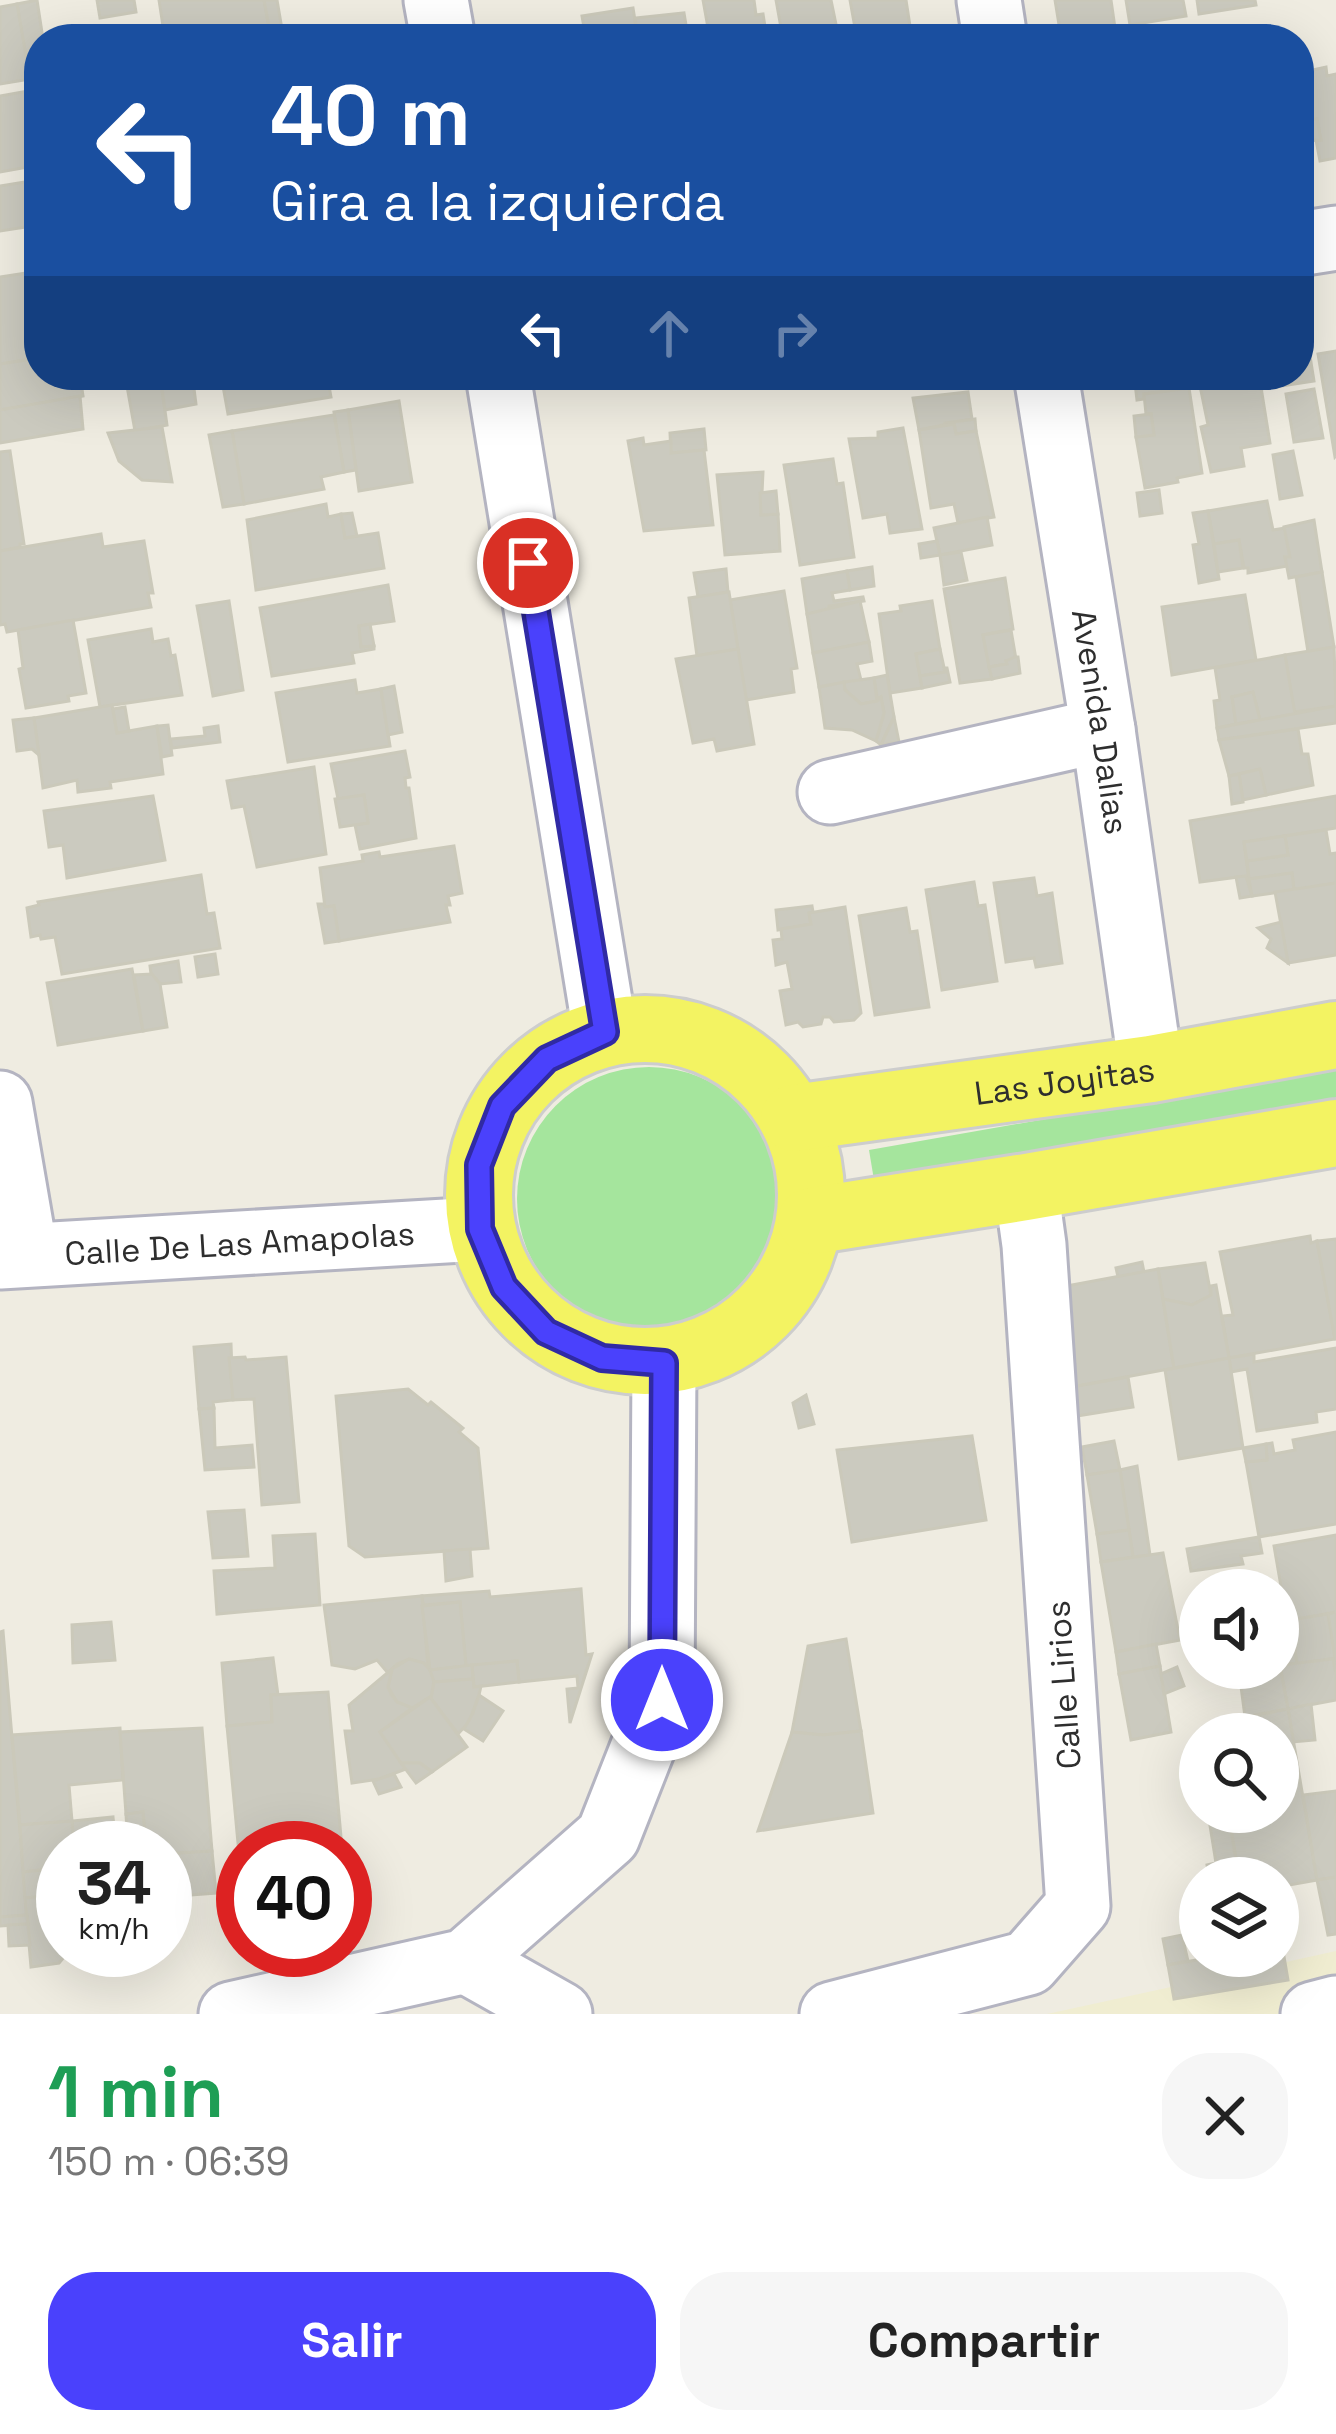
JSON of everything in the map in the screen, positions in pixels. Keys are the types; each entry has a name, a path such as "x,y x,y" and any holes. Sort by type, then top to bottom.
{"main road":[{"path":"661,1029 714,1043 760,1074 794,1118 810,1168 811,1221 785,1289 733,1339 664,1363 602,1358 546,1332 504,1287 480,1229 479,1165 502,1106 547,1059 605,1032 661,1029"},
{"name":"Las Joyitas","path":"794,1118 1151,1069 1336,1035"},
{"path":"811,1221 1336,1133"}],"street":[{"path":"500,390 605,1032"},
{"name":"Avenida Dalias","path":"1048,390 1151,1069"},
{"path":"830,792 1103,730"},
{"path":"0,1103 13,1256"},
{"name":"Calle Lirios","path":"832,2014 1028,1964 1078,1906 1034,1245 1026,1187"},
{"name":"Calle De Las Amapolas","path":"13,1256 480,1229"},
{"path":"231,2014 466,1960 608,1836 662,1700 664,1363"},
{"path":"466,1960 560,2014"},
{"path":"1313,2014 1336,2008"}],"shaded area":[{"path":"1336,1951 1336,2014 1047,2014 1217,1977 1299,1977 1299,1959"}],"green space":[{"path":"649,1067 699,1077 742,1106 771,1149 781,1199 771,1249 742,1292 699,1321 649,1331 599,1321 556,1292 527,1249 517,1199 527,1149 556,1106 599,1077"},
{"path":"1336,1068 1336,1099 874,1180 869,1150"}],"building":[{"path":"37,0 41,24 24,24 24,47 17,4"},
{"path":"97,0 134,0 136,12 100,18"},
{"path":"159,0 264,0 268,24 163,24"},
{"path":"264,0 277,0 281,24 269,24"},
{"path":"703,0 754,0 756,15 763,14 765,24 707,24"},
{"path":"776,0 831,0 836,24 780,24"},
{"path":"850,0 906,0 910,24 854,24"},
{"path":"1055,0 1111,0 1114,24 1059,24"},
{"path":"1126,0 1183,0 1186,16 1130,24"},
{"path":"1197,0 1255,0 1256,5 1199,14"},
{"path":"17,4 24,80 0,84 0,7"},
{"path":"633,8 636,24 583,24 582,16"},
{"path":"684,13 686,24 636,24 635,18"},
{"path":"1326,67 1327,76 1336,74 1336,158 1320,161 1316,140 1321,140 1314,120 1314,70"},
{"path":"24,92 24,168 0,172 0,96"},
{"path":"1317,119 1321,140 1314,140"},
{"path":"24,182 24,227 0,231 0,186"},
{"path":"24,273 24,360 0,364 0,277"},
{"path":"1336,351 1336,456 1335,457 1318,354"},
{"path":"24,360 24,390 82,390 83,396 0,410 0,364"},
{"path":"1314,389 1323,438 1294,442 1286,394"},
{"path":"128,390 162,390 167,425 135,431"},
{"path":"162,390 194,390 196,404 165,410"},
{"path":"224,390 330,390 331,397 228,414"},
{"path":"1136,390 1174,390 1144,394 1144,399 1137,400"},
{"path":"1189,390 1202,473 1145,488 1136,437 1154,435 1144,394"},
{"path":"1201,390 1261,390 1270,443 1241,448 1244,466 1211,472 1201,427 1208,425"},
{"path":"968,392 972,419 919,430 913,398"},
{"path":"80,396 83,429 0,443 0,410"},
{"path":"399,401 412,482 359,491 348,410"},
{"path":"348,410 356,470 344,472 334,412"},
{"path":"1151,414 1154,435 1136,437 1134,416"},
{"path":"334,415 344,472 321,477 324,489 244,504 232,431"},
{"path":"975,419 976,431 956,434 954,424 945,426 945,423"},
{"path":"954,424 956,434 976,431 994,517 958,523 954,504 931,508 919,430"},
{"path":"162,427 172,482 142,480 119,461 108,433"},
{"path":"903,428 922,529 890,533 887,514 863,518 849,439 878,438 878,432"},
{"path":"704,429 706,450 671,453 670,433"},
{"path":"232,431 244,504 223,507 209,435"},
{"path":"643,438 644,445 671,441 671,453 704,450 713,525 644,531 628,441"},
{"path":"10,451 24,544 0,551 0,452"},
{"path":"1293,451 1302,495 1280,499 1273,455"},
{"path":"833,459 837,484 843,483 854,557 800,565 784,465"},
{"path":"763,472 761,515 778,514 780,551 725,555 717,475"},
{"path":"1159,490 1162,513 1140,516 1137,493"},
{"path":"776,491 778,514 761,515 760,493"},
{"path":"1267,501 1273,530 1285,528 1290,557 1285,557 1287,566 1248,573 1239,540 1214,544 1208,511"},
{"path":"326,504 328,517 341,514 345,538 378,533 384,568 256,590 247,520"},
{"path":"1208,511 1219,579 1199,583 1193,513"},
{"path":"352,513 357,536 345,538 341,514"},
{"path":"987,517 992,545 940,555 934,528"},
{"path":"1314,520 1322,572 1289,578 1284,527"},
{"path":"101,534 103,547 144,541 151,607 7,632 5,624 0,625 0,551"},
{"path":"1239,540 1243,568 1218,572 1214,544"},
{"path":"937,541 940,555 921,558 919,544"},
{"path":"961,552 967,580 944,585 940,555"},
{"path":"872,567 874,586 850,590 847,571"},
{"path":"726,569 728,592 698,597 694,573"},
{"path":"847,571 850,590 832,593 834,601 863,597 864,601 807,614 802,579"},
{"path":"1322,572 1334,647 1308,652 1296,577"},
{"path":"1005,578 1013,629 983,635 992,679 960,683 944,589"},
{"path":"388,585 394,621 359,626 361,647 374,649 352,653 354,663 272,676 260,608"},
{"path":"784,591 797,668 791,669 794,692 746,700 730,600"},
{"path":"729,592 738,649 697,656 689,598"},
{"path":"1245,595 1256,660 1172,675 1162,607"},
{"path":"229,601 243,690 213,696 197,606"},
{"path":"860,601 869,642 813,653 807,614"},
{"path":"932,601 940,649 916,654 922,688 890,693 879,614"},
{"path":"73,620 86,693 68,696 69,701 26,708 18,630"},
{"path":"370,624 374,646 361,647 359,626"},
{"path":"151,629 153,642 168,639 182,695 100,707 88,640"},
{"path":"1011,630 1016,659 989,667 983,635"},
{"path":"869,642 872,661 857,664 861,680 819,687 813,653"},
{"path":"1334,647 1336,706 1294,712 1285,655"},
{"path":"738,649 754,744 717,751 714,739 693,743 676,659"},
{"path":"940,649 945,672 920,676 916,654"},
{"path":"1285,655 1295,714 1260,720 1253,692 1232,697 1236,724 1217,728 1214,701 1220,700 1215,668"},
{"path":"1015,657 1020,673 992,679 989,667 1007,664"},
{"path":"944,668 950,682 922,688 920,676 945,672"},
{"path":"887,675 894,717 881,745 876,741 884,713 874,678"},
{"path":"874,678 877,701 861,704 845,690 844,682"},
{"path":"355,680 357,693 381,689 390,746 288,762 276,693"},
{"path":"844,682 845,690 861,704 881,697 884,713 876,741 852,730 825,728 819,687"},
{"path":"394,686 402,732 388,735 381,689"},
{"path":"1253,692 1260,720 1236,724 1232,697"},
{"path":"112,705 117,733 157,726 163,774 78,792 77,780 43,788 34,718"},
{"path":"1336,706 1336,723 1219,740 1217,728"},
{"path":"125,707 129,731 117,733 113,709"},
{"path":"894,717 899,742 881,745"},
{"path":"34,718 39,755 32,749 17,751 13,720"},
{"path":"168,725 172,755 162,757 157,726"},
{"path":"218,726 220,742 172,748 170,739 205,736 204,728"},
{"path":"1298,729 1313,785 1266,795 1260,769 1229,776 1219,740"},
{"path":"405,751 410,777 405,778 406,788 416,838 360,849 355,825 368,823 364,795 338,799 331,764"},
{"path":"314,767 326,854 257,867 244,806 232,808 227,781"},
{"path":"1260,769 1266,795 1243,800 1239,774"},
{"path":"1239,774 1243,802 1232,804 1229,776"},
{"path":"364,795 368,823 340,827 335,799"},
{"path":"153,796 165,860 67,878 63,845 49,847 44,811"},
{"path":"1336,796 1336,828 1244,842 1249,880 1246,876 1200,882 1190,821"},
{"path":"1326,830 1330,854 1336,853 1336,883 1294,890 1292,873 1249,879 1247,861 1288,855 1285,836"},
{"path":"1285,836 1288,855 1247,861 1244,842"},
{"path":"454,846 462,893 448,896 450,922 339,941 334,906 325,907 320,868 363,861 362,855 379,852 380,857"},
{"path":"1292,873 1294,890 1252,896 1249,879"},
{"path":"201,875 207,914 214,913 220,948 62,974 55,937 31,937 27,908 38,902"},
{"path":"1246,876 1252,896 1240,898 1236,877"},
{"path":"1034,878 1037,896 1052,893 1062,963 1036,967 1034,958 1006,962 994,883"},
{"path":"974,882 978,906 985,905 997,981 942,990 926,890"},
{"path":"1336,883 1336,955 1288,963 1275,892"},
{"path":"318,904 334,906 339,941 325,943"},
{"path":"812,906 811,924 778,930 776,910"},
{"path":"845,907 861,1013 854,1020 834,1022 823,1017 821,1024 786,1025 780,991 792,989 787,962 776,965 773,940 782,939 781,929 811,924 809,913"},
{"path":"906,908 910,932 917,931 929,1007 875,1015 859,916"},
{"path":"1281,922 1288,963 1267,948 1271,939 1258,928"},
{"path":"215,954 218,974 198,977 195,957"},
{"path":"178,961 181,982 160,984 151,974 150,966"},
{"path":"132,969 143,1031 58,1045 47,983"},
{"path":"152,974 160,984 167,1027 143,1031 134,975"},
{"path":"1310,1236 1311,1243 1317,1241 1335,1339 1229,1358 1222,1316 1233,1315 1220,1252"},
{"path":"1336,1239 1336,1339 1335,1339 1317,1241"},
{"path":"1142,1262 1144,1272 1118,1277 1116,1268"},
{"path":"1205,1263 1211,1295 1192,1305 1163,1299 1158,1269"},
{"path":"1158,1269 1174,1368 1072,1387 1056,1288"},
{"path":"1216,1285 1229,1358 1174,1368 1163,1299 1192,1305 1211,1295 1211,1286"},
{"path":"231,1344 233,1400 199,1409 194,1347"},
{"path":"1336,1348 1336,1409 1316,1412 1317,1422 1257,1431 1247,1369 1231,1372 1229,1358 1254,1354 1254,1362"},
{"path":"286,1357 299,1502 262,1505 254,1399 233,1400 229,1358"},
{"path":"1229,1358 1243,1448 1179,1459 1165,1370"},
{"path":"1128,1377 1133,1407 1077,1416 1072,1387"},
{"path":"408,1389 463,1428 459,1432 478,1448 488,1548 365,1557 349,1546 336,1396"},
{"path":"806,1395 814,1424 799,1428 793,1403"},
{"path":"214,1408 215,1448 252,1445 254,1467 205,1470 199,1409"},
{"path":"1336,1432 1336,1524 1259,1537 1246,1462 1267,1460 1266,1444 1272,1443 1274,1454 1295,1450 1293,1440"},
{"path":"972,1436 986,1520 852,1542 837,1450"},
{"path":"1114,1441 1120,1470 1087,1475 1082,1447"},
{"path":"1266,1444 1267,1460 1246,1462 1243,1448"},
{"path":"1137,1466 1150,1555 1133,1557 1120,1470"},
{"path":"1120,1470 1129,1530 1097,1534 1087,1475"},
{"path":"244,1510 248,1556 213,1558 208,1512"},
{"path":"1129,1530 1133,1557 1101,1562 1097,1534"},
{"path":"315,1534 320,1605 217,1614 214,1571 275,1568 273,1536"},
{"path":"1336,1535 1336,1612 1299,1619 1299,1569 1278,1569 1274,1546"},
{"path":"1259,1537 1262,1553 1241,1556 1243,1564 1191,1569 1187,1549"},
{"path":"470,1549 472,1576 446,1581 444,1551"},
{"path":"1163,1553 1179,1640 1116,1652 1101,1562"},
{"path":"581,1589 586,1655 592,1654 570,1723 567,1689 578,1688 577,1676 519,1682 517,1661 466,1666 460,1602 423,1605 422,1596 489,1591 490,1597"},
{"path":"422,1596 428,1668 409,1659 388,1673 377,1660 355,1669 332,1665 324,1605"},
{"path":"460,1602 466,1666 430,1670 422,1606"},
{"path":"1336,1612 1336,1674 1328,1614"},
{"path":"1328,1614 1335,1658 1299,1665 1299,1619"},
{"path":"111,1622 115,1660 73,1663 72,1625"},
{"path":"0,1632 27,1915 0,1917"},
{"path":"846,1639 861,1731 792,1732 808,1646"},
{"path":"1156,1644 1160,1666 1119,1674 1116,1652"},
{"path":"273,1658 278,1695 271,1695 272,1722 227,1726 222,1663"},
{"path":"409,1659 424,1663 434,1680 431,1699 412,1708 397,1702 388,1687 392,1669"},
{"path":"1333,1659 1336,1700 1288,1709 1284,1689 1299,1689 1299,1663"},
{"path":"517,1661 519,1682 474,1687 472,1665"},
{"path":"472,1665 473,1679 434,1682 430,1670"},
{"path":"1160,1666 1171,1732 1131,1740 1119,1674"},
{"path":"1177,1667 1179,1688 1164,1694 1161,1674"},
{"path":"392,1669 391,1694 412,1708 380,1732 406,1769 352,1783 345,1731 353,1731 349,1705"},
{"path":"473,1679 474,1687 481,1686 479,1695 469,1722 458,1734 431,1699 434,1682"},
{"path":"1241,1689 1284,1689 1288,1709 1244,1713"},
{"path":"328,1692 340,1821 236,1821 227,1726 272,1722 271,1695"},
{"path":"479,1695 503,1711 483,1741 464,1729"},
{"path":"430,1697 467,1747 432,1772 420,1763 401,1763 380,1732"},
{"path":"1311,1704 1315,1740 1299,1741 1299,1713 1288,1709"},
{"path":"120,1728 123,1780 69,1785 72,1821 20,1825 12,1735"},
{"path":"202,1728 212,1851 192,1852 192,1821 144,1821 143,1812 126,1814 120,1732"},
{"path":"861,1731 873,1813 758,1831 792,1732"},
{"path":"401,1763 420,1763 432,1772 416,1783"},
{"path":"394,1774 401,1787 379,1794 373,1781"},
{"path":"1299,1774 1317,1880 1299,1883 1299,1857 1236,1857 1232,1833 1299,1833"},
{"path":"1336,1791 1336,1877 1317,1880 1303,1795"},
{"path":"143,1812 144,1821 126,1821 126,1814"},
{"path":"36,1824 36,1870 23,1872 20,1825"},
{"path":"1211,1833 1232,1833 1236,1857 1215,1857"},
{"path":"212,1851 216,1893 192,1895 192,1852"},
{"path":"36,1871 36,1897 25,1898 23,1872"},
{"path":"1336,1877 1336,1934 1328,1935 1317,1880"},
{"path":"36,1897 36,1966 31,1967 25,1898"},
{"path":"27,1915 28,1924 0,1926 0,1917"},
{"path":"28,1924 30,1945 9,1946 8,1925"},
{"path":"1179,1936 1179,1963 1168,1965 1163,1939"},
{"path":"1179,1963 1179,1977 1288,1980 1174,1999 1168,1965"}],"route":[{"path":"528,563 605,1032 547,1059 502,1106 479,1165 480,1229 504,1287 546,1332 602,1358 664,1363 662,1700"}]}
